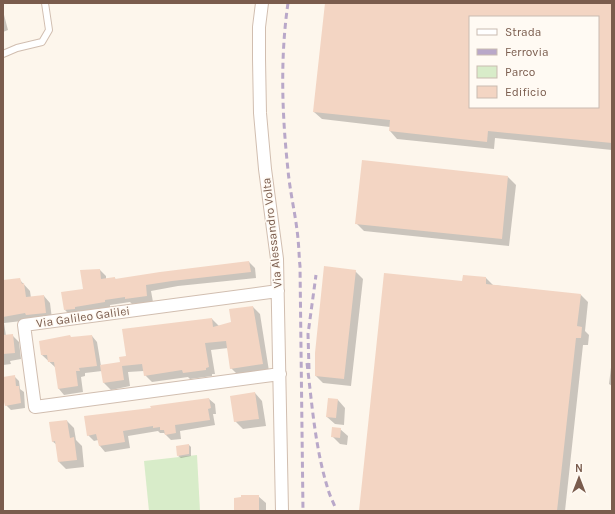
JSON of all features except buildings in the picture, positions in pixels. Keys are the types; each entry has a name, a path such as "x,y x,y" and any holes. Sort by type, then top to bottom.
{"street":[{"name":"Via Alessandro Volta","path":"262,3 258,59 260,113 265,169 277,259 282,511"},
{"name":"Via Galileo Galilei","path":"278,291 24,325 35,407 280,374"}],"lane":[{"path":"3,54 17,48 42,42 49,30 45,3"}],"green space":[{"path":"197,455 200,511 149,511 144,461"}],"railway":[{"path":"288,3 285,24 283,107 288,170 297,230 300,266 303,511"},
{"path":"309,369 308,334 316,275"},
{"path":"307,363 314,425 320,456 328,489 336,509"}]}
